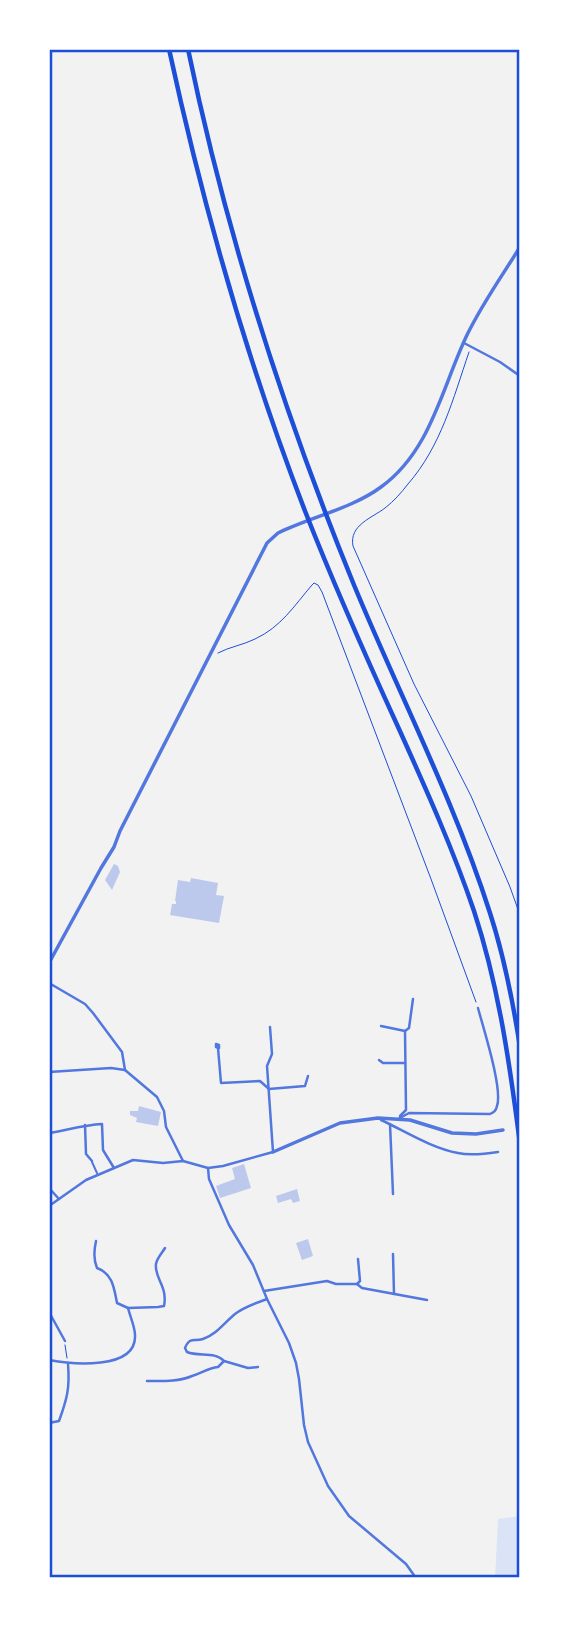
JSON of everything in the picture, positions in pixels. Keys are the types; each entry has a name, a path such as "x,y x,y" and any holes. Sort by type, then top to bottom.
{"highway":[{"path":"169,49 213,232 275,430 340,596 446,838 474,912 500,1009 520,1144"},
{"path":"188,49 229,223 276,378 336,540 478,879 493,922 506,974 520,1047"}],"street":[{"path":"49,963 114,847 267,543 278,533 361,499 392,479 428,431 464,342 520,247"},
{"path":"464,342 520,376"},
{"path":"49,983 85,1004 93,1013 122,1052 125,1070"},
{"path":"398,1119 406,1110 405,1031 409,1028 413,999"},
{"path":"398,1119 409,1113 490,1114 496,1110 496,1082 478,1008"},
{"path":"381,1026 405,1031"},
{"path":"270,1027 272,1054 267,1066 274,1152"},
{"path":"218,1048 221,1083 260,1082 269,1089 305,1086 307,1076"},
{"path":"379,1060 383,1063 405,1063"},
{"path":"49,1097 50,1072 111,1068 125,1070 157,1097 164,1111 166,1128 183,1161"},
{"path":"49,1109 50,1133 102,1124 103,1150 114,1168"},
{"path":"377,1118 435,1146 461,1154 498,1152"},
{"path":"49,1206 86,1180 133,1160 163,1163 183,1161 208,1168 223,1166 274,1152 340,1123 377,1118 410,1120 452,1133 476,1134 503,1130"},
{"path":"390,1124 393,1194"},
{"path":"85,1125 86,1154 98,1175"},
{"path":"208,1168 209,1179 229,1225 253,1265 289,1343 296,1363 308,1442 328,1486 349,1516 407,1564 416,1578"},
{"path":"49,1188 59,1199"},
{"path":"96,1241 94,1253 97,1268 105,1271 113,1282 117,1303 128,1308 164,1306 166,1296 156,1264 165,1248"},
{"path":"393,1254 394,1294"},
{"path":"357,1284 360,1281 358,1259"},
{"path":"264,1292 327,1281 335,1284 357,1284 362,1288 427,1300"},
{"path":"258,1367 248,1368 224,1361 217,1355 192,1354 184,1348 190,1340 203,1339 220,1329 244,1308 267,1299"},
{"path":"49,1360 68,1364 107,1363 119,1358 131,1350 136,1337 128,1308"},
{"path":"49,1312 65,1341"},
{"path":"147,1381 192,1377 205,1369 219,1367 224,1361"},
{"path":"49,1423 59,1421 66,1402 70,1386 68,1364"}],"path":[{"path":"471,346 444,426 431,453 396,499 356,529 352,540 414,684 471,796 520,915"},
{"path":"205,666 219,652 255,639 278,626 312,585 318,585 478,1008"},
{"path":"65,1341 68,1364"}],"shaded area":[{"path":"520,1516 520,1578 495,1578 498,1519"}],"building":[{"path":"114,864 120,872 112,890 105,880"},
{"path":"191,878 218,883 216,895 224,896 219,923 170,915 172,904 176,904 178,880 190,882"},
{"path":"139,1106 161,1112 158,1126 136,1122 137,1118 130,1115 130,1111 138,1111"},
{"path":"244,1164 251,1188 220,1198 216,1186 235,1179 232,1168"},
{"path":"297,1189 300,1201 293,1203 291,1199 278,1203 276,1196"},
{"path":"308,1239 313,1256 302,1260 296,1243"}]}
